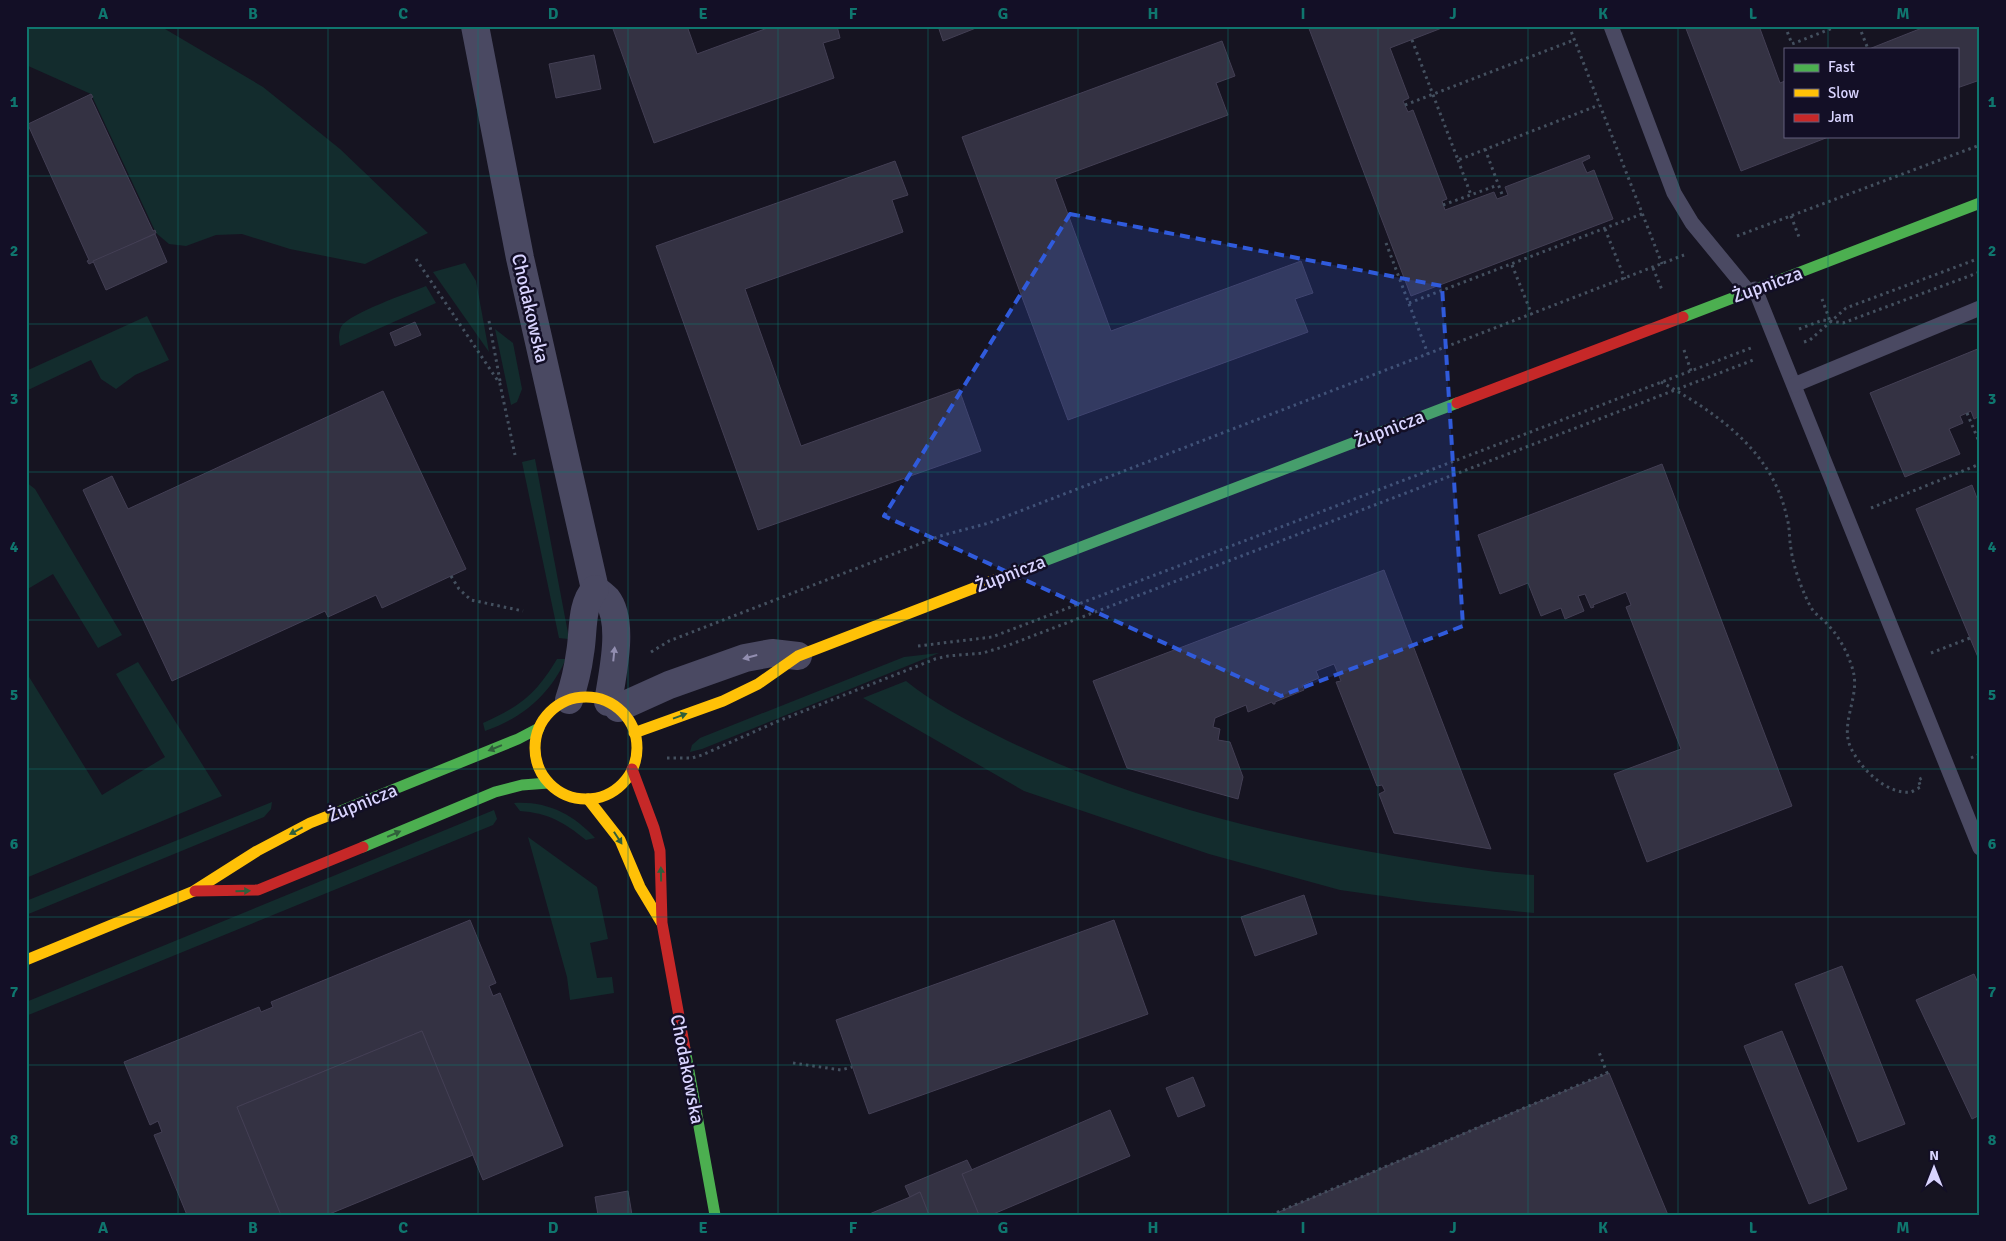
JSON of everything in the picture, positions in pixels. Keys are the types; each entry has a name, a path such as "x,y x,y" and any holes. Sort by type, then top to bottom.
{"street":[{"name":"Chodakowska","path":"475,26 520,258 595,589 608,600 614,616 616,640 613,705"},
{"name":"Żupnicza","path":"634,734 723,701 758,684 798,656 993,579 1980,203"},
{"path":"569,700 580,651 585,607 589,596 595,589"},
{"name":"Żupnicza","path":"613,705 745,658 772,653 798,656"},
{"path":"582,697 595,698 613,705 628,719 634,734 636,756 632,769 616,789 602,796 588,799 573,798 560,792 548,783 540,770 535,756 535,742 539,728 547,715 558,706 569,700 582,697"},
{"name":"Żupnicza","path":"26,960 194,892 258,851 310,823 518,739 539,728"},
{"name":"Chodakowska","path":"632,769 654,828 660,851 662,923 715,1215"},
{"name":"Żupnicza","path":"194,892 258,890 496,792 522,785 548,783"},
{"name":"Chodakowska","path":"588,799 620,840 640,887 662,923"}],"lane":[{"path":"1611,26 1674,193 1687,215 1710,245 1751,290 1775,338 1980,848"},
{"path":"1794,385 1980,308"}],"path":[{"path":"1568,26 1662,264"},
{"path":"1785,26 1793,48"},
{"path":"1792,44 1838,26"},
{"path":"1859,26 1868,48"},
{"path":"1412,40 1471,195"},
{"path":"1405,105 1574,40"},
{"path":"1458,160 1599,105"},
{"path":"651,652 668,641 931,539 989,522 1532,315 1710,245 1980,145"},
{"path":"1485,149 1503,197"},
{"path":"1443,205 1498,185"},
{"path":"1409,303 1642,214"},
{"path":"1791,216 1800,240"},
{"path":"1605,229 1625,279"},
{"path":"1386,243 1428,354"},
{"path":"1830,322 1846,308 1980,258"},
{"path":"416,259 500,384"},
{"path":"1512,265 1532,315"},
{"path":"1653,268 1662,293"},
{"path":"910,650 919,646 992,637 1823,320 1843,323 1980,272"},
{"path":"1820,295 1830,322"},
{"path":"490,321 500,384 515,455"},
{"path":"1660,382 1732,428 1758,454 1779,491 1788,519 1791,551 1812,610 1829,625 1835,634 1854,675 1848,734 1850,746 1868,773 1879,782 1899,790 1911,792 1921,787 1918,780 1929,775"},
{"path":"636,756 692,758 702,755 776,722 935,659 983,653 1010,645 1675,390"},
{"path":"1967,413 1980,444"},
{"path":"1866,500 1870,509 1980,464"},
{"path":"451,576 458,589 471,600 523,611"},
{"path":"1926,645 1929,654 1970,638"},
{"path":"1968,749 1971,758 1980,754"},
{"path":"1271,1215 1607,1073 1599,1052"},
{"path":"793,1064 840,1070 852,1066"}],"highlighted area":[{"path":"1070,214 1442,286 1463,626 1281,696 884,516"}],"green space":[{"path":"26,26 160,26 263,87 340,149 428,233 365,264 290,249 242,234 216,235 186,246 169,244 156,233 91,94 26,65"},
{"path":"465,263 476,281 489,352 433,272"},
{"path":"426,286 436,303 340,346 339,332 346,322 367,310"},
{"path":"147,316 169,360 135,375 116,389 101,379 91,360 26,391 26,371"},
{"path":"495,329 513,343 522,389 517,402 511,405"},
{"path":"535,459 568,639 559,638 522,462"},
{"path":"26,482 35,489 122,635 98,648 53,574 26,590"},
{"path":"939,653 702,749 690,752 692,745 700,738 904,657"},
{"path":"557,659 566,659 543,695 511,719 485,731 483,723 518,705 542,681"},
{"path":"138,662 222,796 26,878 26,672 102,795 165,757 116,674"},
{"path":"906,681 938,704 961,717 1044,757 1143,795 1194,811 1245,825 1348,848 1467,868 1534,875 1534,913 1425,902 1340,890 1209,854 1024,791 863,698"},
{"path":"272,802 271,809 264,817 26,915 26,901"},
{"path":"514,803 537,804 559,811 578,822 595,838 586,840 570,828 547,816 520,811"},
{"path":"494,810 497,819 493,825 26,1016 26,1002"},
{"path":"528,837 597,887 608,939 590,943 597,978 612,977 614,993 570,1000 567,977"}],"building":[{"path":"612,26 687,26 697,54 773,26 837,26 840,38 823,43 834,78 654,143"},
{"path":"938,26 981,26 943,41"},
{"path":"1308,26 1447,26 1390,48 1409,98 1403,101 1408,112 1413,110 1447,199 1442,201 1445,210 1494,192 1497,199 1508,195 1505,187 1589,155 1590,158 1582,162 1587,173 1594,170 1613,219 1411,296"},
{"path":"1685,26 1759,26 1780,83 1784,81 1784,138 1826,138 1741,171"},
{"path":"1927,26 1980,26 1980,80 1958,88 1958,48 1872,48"},
{"path":"1222,41 1235,76 1216,83 1228,115 1055,179 1111,331 1301,261 1313,293 1295,299 1308,332 1068,420 962,137"},
{"path":"594,55 601,89 556,98 549,64"},
{"path":"91,94 93,97 91,98 153,231 155,230 156,233 89,264 87,261 89,260 29,127 26,125"},
{"path":"895,161 908,195 892,200 903,232 745,289 801,446 959,389 981,451 758,530 656,246"},
{"path":"155,234 167,262 106,290 93,261"},
{"path":"415,322 421,335 395,346 390,333"},
{"path":"1980,348 1980,416 1974,419 1971,411 1960,416 1963,423 1949,429 1960,454 1905,477 1870,393"},
{"path":"383,391 466,569 382,608 376,595 328,617 325,611 172,681 83,490 112,476 128,509"},
{"path":"1662,464 1792,806 1647,862 1614,774 1681,749 1626,607 1631,605 1626,592 1593,605 1594,607 1591,608 1585,594 1578,596 1584,611 1565,619 1561,608 1541,616 1528,583 1500,594 1478,535"},
{"path":"1972,485 1977,498 1980,497 1980,662 1916,509"},
{"path":"1384,570 1491,849 1394,833 1379,794 1385,791 1382,785 1377,786 1336,682 1341,681 1334,664 1316,671 1319,678 1302,685 1304,690 1275,702 1275,704 1272,702 1248,712 1246,705 1215,718 1213,727 1220,729 1218,740 1230,742 1243,777 1238,799 1127,768 1093,681"},
{"path":"1304,895 1317,934 1255,956 1241,917"},
{"path":"470,920 496,983 489,986 493,996 500,993 563,1146 483,1180 422,1031 237,1107 281,1215 187,1215 154,1135 162,1132 158,1121 150,1125 124,1062 259,1007 261,1012 273,1007 271,1002"},
{"path":"1114,920 1148,1014 869,1114 836,1020"},
{"path":"1842,966 1905,1124 1858,1142 1795,984"},
{"path":"1974,974 1980,987 1980,1115 1972,1119 1916,1000"},
{"path":"422,1031 473,1155 327,1215 281,1215 237,1107"},
{"path":"1782,1031 1847,1189 1809,1204 1744,1046"},
{"path":"1609,1073 1668,1215 1272,1215 1519,1110"},
{"path":"1193,1077 1205,1106 1178,1117 1166,1088"},
{"path":"1110,1110 1130,1156 991,1215 979,1215 962,1174"},
{"path":"967,1160 972,1170 962,1174 979,1215 929,1215 920,1192 910,1197 905,1186"},
{"path":"628,1191 632,1215 598,1215 595,1197"},
{"path":"920,1192 929,1215 867,1215 910,1197"}],"traffic: fast":[{"path":"1683,317 1980,203"},
{"path":"1013,573 1457,403"},
{"path":"338,812 518,739 539,728"},
{"path":"363,847 495,792 522,785 548,783"},
{"path":"685,1049 715,1215"}],"traffic: slow":[{"path":"634,733 723,701 758,684 798,656 1013,573"},
{"path":"586,697 605,701 622,712 633,729 637,748 633,767 622,784 605,795 586,799 567,795 550,784 539,767 535,748 539,729 550,712 567,701 586,697"},
{"path":"588,799 620,840 640,887 661,922"},
{"path":"26,960 194,891 257,851 310,823 338,812"}],"traffic: jam":[{"path":"1457,403 1683,317"},
{"path":"632,769 654,828 660,851 662,923 685,1049"},
{"path":"195,891 258,890 363,847"}]}
